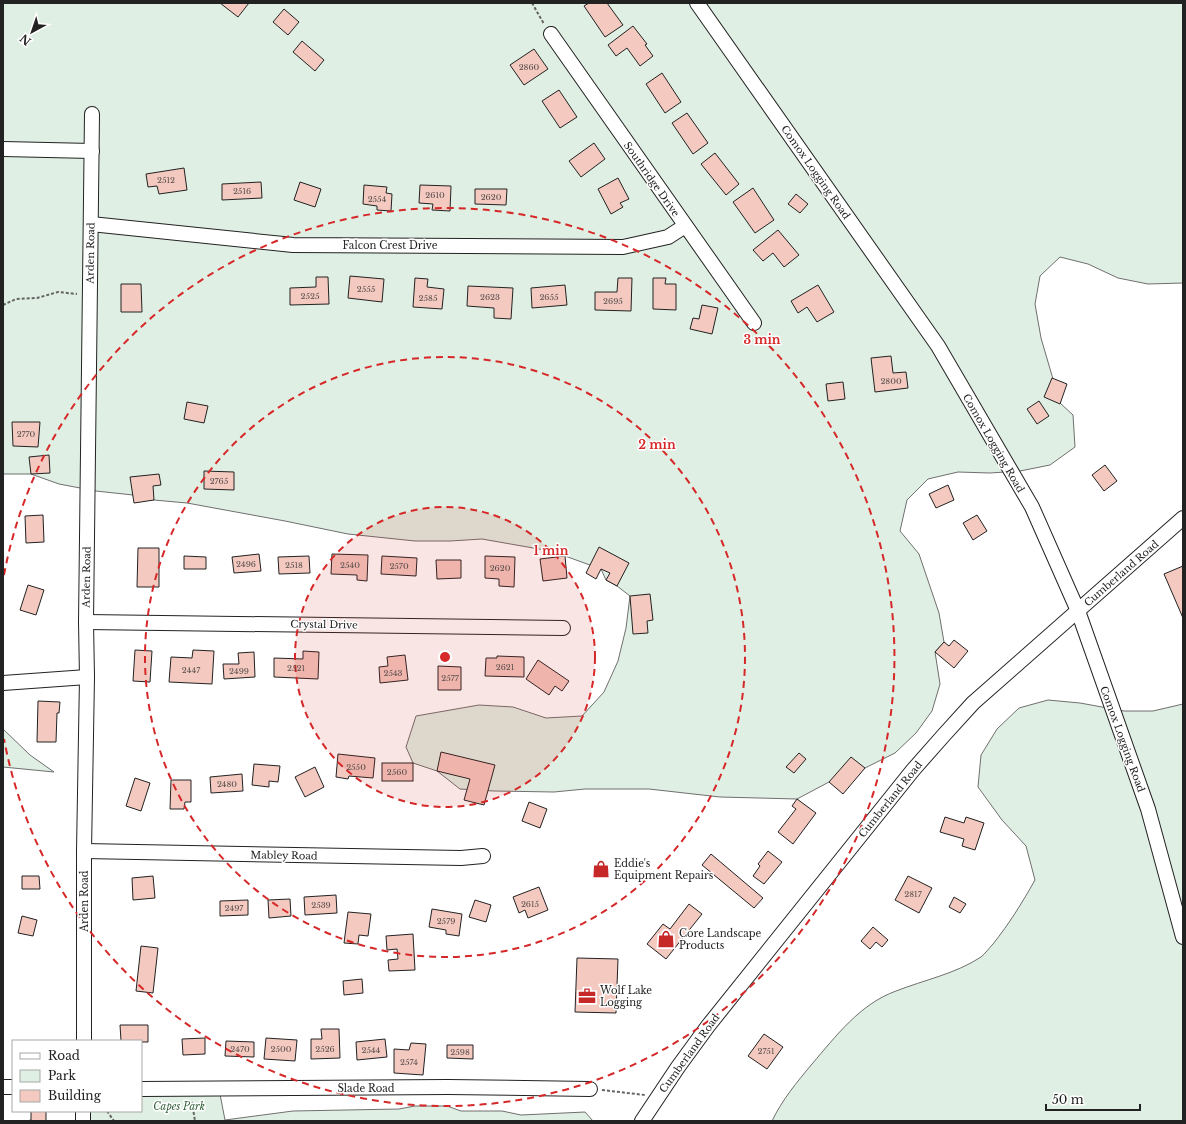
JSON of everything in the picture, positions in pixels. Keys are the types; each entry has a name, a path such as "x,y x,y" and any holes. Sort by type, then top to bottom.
{"street":[{"name":"Comox Logging Road","path":"697,3 938,346 1032,507 1078,611 1148,809 1183,937"},
{"name":"Southridge Drive","path":"551,34 754,323"},
{"name":"Arden Road","path":"84,1040 84,851 92,114"},
{"path":"3,149 92,151"},
{"name":"Falcon Crest Drive","path":"91,224 293,245 623,247 668,237 685,226"},
{"name":"Cumberland Road","path":"642,1121 708,1026 913,770 943,736 973,703 1183,518"},
{"name":"Crystal Drive","path":"86,622 562,628"},
{"path":"3,682 87,677"},
{"name":"Mabley Road","path":"84,851 461,858 483,856"},
{"name":"Slade Road","path":"142,1089 448,1087 590,1089"}],"path":[{"path":"532,3 532,6 551,34"},
{"path":"3,305 16,299 37,298 58,292 90,294"},
{"path":"191,1089 195,1121"},
{"path":"590,1089 658,1096"},
{"path":"108,1112 114,1121"}],"green space":[{"path":"3,3 1183,3 1183,283 1148,284 1118,278 1088,264 1060,257 1040,276 1035,304 1041,338 1060,403 1073,415 1075,447 1050,465 1020,471 990,473 958,472 928,479 907,500 900,531 919,554 939,613 944,642 935,652 940,684 932,711 916,733 895,753 865,768 829,782 797,799 720,797 649,789 585,789 554,792 460,789 437,771 413,763 406,747 416,716 479,705 513,707 546,718 582,716 604,692 618,661 626,628 630,596 606,580 601,569 556,552 482,539 415,541 348,534 187,503 154,500 133,495 96,491 59,484 31,474 3,474"},
{"path":"1048,700 1080,703 1124,711 1153,711 1183,704 1183,1121 772,1121 785,1098 821,1053 860,1012 883,997 896,991 961,968 981,957 993,944 1015,913 1035,880 1026,846 1002,820 978,787 981,755 997,729 1019,708"},
{"path":"3,729 30,755 54,772 3,767"},
{"name":"Capes Park","path":"142,1089 219,1089 225,1120 293,1111 399,1109 415,1106 447,1106 461,1111 502,1111 521,1115 585,1112 593,1121 83,1121 84,1112 142,1112"}],"building":[{"path":"220,3 249,3 238,17"},
{"path":"589,3 607,3 623,25 605,37 584,6"},
{"path":"284,9 299,22 288,35 273,22"},
{"path":"633,26 647,44 645,45 653,56 640,66 627,48 616,56 608,45"},
{"path":"302,41 324,60 315,71 293,52"},
{"path":"534,49 548,69 524,85 510,65"},
{"path":"662,73 681,102 665,113 646,84"},
{"path":"559,90 577,117 560,128 542,101"},
{"path":"687,113 708,143 693,154 672,123"},
{"path":"594,143 605,159 581,177 569,161"},
{"path":"715,153 739,184 726,195 701,164"},
{"path":"184,168 187,190 159,194 157,186 148,187 146,174"},
{"path":"618,178 629,199 620,203 623,207 611,214 598,189"},
{"path":"261,182 262,198 222,200 222,184"},
{"path":"300,182 321,189 315,207 294,200"},
{"path":"364,185 387,187 386,193 392,194 391,211 377,210 377,206 363,204"},
{"path":"420,185 451,186 450,211 432,210 433,204 419,203"},
{"path":"753,188 774,220 755,233 733,202"},
{"path":"475,189 507,189 506,205 475,204"},
{"path":"796,194 808,204 800,213 788,204"},
{"path":"778,230 799,255 784,267 773,253 763,261 753,250"},
{"path":"350,276 384,279 382,302 348,298"},
{"path":"316,277 328,277 329,304 290,305 290,288 316,287"},
{"path":"415,278 428,279 427,287 444,289 442,309 413,307"},
{"path":"618,278 632,278 631,311 595,310 595,292 617,292"},
{"path":"653,278 666,278 665,284 676,284 676,310 653,309"},
{"path":"121,284 141,284 142,312 121,312"},
{"path":"565,285 567,305 532,308 531,288"},
{"path":"818,285 834,312 817,322 807,307 798,313 791,301"},
{"path":"468,286 513,288 511,319 494,318 494,308 467,306"},
{"path":"702,305 718,308 712,334 690,329 693,318 699,319"},
{"path":"891,356 893,373 906,372 908,388 875,392 871,358"},
{"path":"1052,378 1067,384 1060,404 1044,397"},
{"path":"843,382 845,399 828,401 826,384"},
{"path":"1039,401 1049,416 1037,424 1027,409"},
{"path":"187,402 208,406 204,423 184,419"},
{"path":"12,422 40,422 38,447 13,446"},
{"path":"49,455 50,473 31,474 29,457"},
{"path":"1105,465 1117,481 1104,491 1092,475"},
{"path":"204,471 234,472 234,490 204,489"},
{"path":"159,474 161,485 153,486 154,500 134,503 130,477"},
{"path":"948,485 954,500 936,508 929,494"},
{"path":"43,515 44,542 26,543 25,516"},
{"path":"977,515 987,531 973,540 963,523"},
{"path":"599,547 629,563 617,586 606,580 610,573 601,569 596,579 586,573"},
{"path":"138,548 159,548 159,587 137,587"},
{"path":"259,554 261,571 234,573 232,557"},
{"path":"332,554 368,555 367,581 357,580 357,575 331,574"},
{"path":"184,556 206,557 206,569 184,569"},
{"path":"309,556 310,573 279,574 278,557"},
{"path":"382,556 417,558 416,576 381,574"},
{"path":"485,556 515,557 514,587 499,586 499,579 485,578"},
{"path":"565,556 567,578 543,581 540,559"},
{"path":"436,560 461,560 461,578 437,579"},
{"path":"1183,566 1183,618 1164,574"},
{"path":"28,585 44,590 36,615 20,610"},
{"path":"650,594 653,620 647,621 648,633 633,634 630,596"},
{"path":"954,640 968,651 954,668 935,652 944,642 949,646"},
{"path":"135,650 152,651 150,682 133,681"},
{"path":"193,650 214,651 212,684 169,682 171,657 192,658"},
{"path":"303,651 319,652 318,679 274,677 274,658 303,659"},
{"path":"254,652 255,677 224,679 223,664 239,664 238,653"},
{"path":"405,655 408,680 380,683 379,667 388,666 387,657"},
{"path":"497,656 524,657 524,677 485,676 486,658 497,658"},
{"path":"538,660 569,681 562,691 555,686 549,695 526,679"},
{"path":"438,666 461,667 461,690 438,690"},
{"path":"38,701 60,702 59,713 57,713 56,742 37,742"},
{"path":"441,752 495,765 484,805 464,800 470,779 437,771"},
{"path":"799,753 806,759 794,773 786,767"},
{"path":"338,754 375,758 373,778 349,776 348,779 336,777"},
{"path":"851,757 865,768 843,794 829,782"},
{"path":"382,763 413,763 413,781 382,781"},
{"path":"254,764 280,766 278,782 269,781 269,787 252,785"},
{"path":"315,767 324,787 305,797 295,777"},
{"path":"242,774 243,791 211,793 210,777"},
{"path":"135,778 150,783 141,811 126,806"},
{"path":"171,780 191,780 191,802 185,802 184,809 170,809"},
{"path":"797,799 816,813 793,844 778,832 796,809 792,806"},
{"path":"529,802 547,809 540,828 522,821"},
{"path":"945,817 964,823 966,817 984,823 975,850 962,846 964,839 940,832"},
{"path":"768,851 782,862 764,884 753,876 760,866 758,864"},
{"path":"711,854 763,898 754,908 702,865"},
{"path":"22,876 39,876 40,889 22,889"},
{"path":"153,876 155,898 133,900 132,878"},
{"path":"908,876 932,888 919,913 895,900"},
{"path":"539,887 548,910 528,918 525,910 519,913 513,897"},
{"path":"336,895 337,913 305,915 304,897"},
{"path":"954,897 966,904 960,913 949,907"},
{"path":"290,899 291,916 269,918 268,900"},
{"path":"248,900 248,915 220,916 220,901"},
{"path":"475,900 491,905 486,922 469,917"},
{"path":"689,904 702,914 666,959 647,944 663,924 670,929"},
{"path":"432,909 462,914 459,936 446,934 446,930 429,927"},
{"path":"348,912 371,914 368,936 359,935 358,944 344,943"},
{"path":"22,916 37,920 33,936 18,933"},
{"path":"873,927 888,940 882,947 876,942 870,949 861,941"},
{"path":"413,934 415,970 389,971 388,960 398,959 397,949 387,950 386,936"},
{"path":"141,946 158,948 153,993 136,991"},
{"path":"577,958 618,959 616,1013 575,1012"},
{"path":"362,979 363,993 344,995 343,981"},
{"path":"120,1025 148,1025 148,1042 142,1042 142,1040 121,1040"},
{"path":"321,1029 339,1029 340,1058 311,1059 311,1039 322,1039"},
{"path":"764,1034 783,1047 767,1069 748,1056"},
{"path":"205,1038 205,1054 183,1055 182,1039"},
{"path":"266,1038 297,1040 295,1061 264,1059"},
{"path":"385,1039 387,1057 357,1060 356,1042"},
{"path":"226,1041 254,1042 254,1057 225,1056"},
{"path":"411,1043 426,1044 423,1075 394,1073 394,1049 409,1050"},
{"path":"447,1045 473,1045 473,1059 447,1058"},
{"path":"31,1112 46,1112 46,1121 27,1121 31,1120"}],"place":[{"name":"Eddie's Equipment Repairs","path":"601,869"},
{"name":"Core Landscape Products","path":"666,939"},
{"name":"Wolf Lake Logging","path":"587,996"}]}
